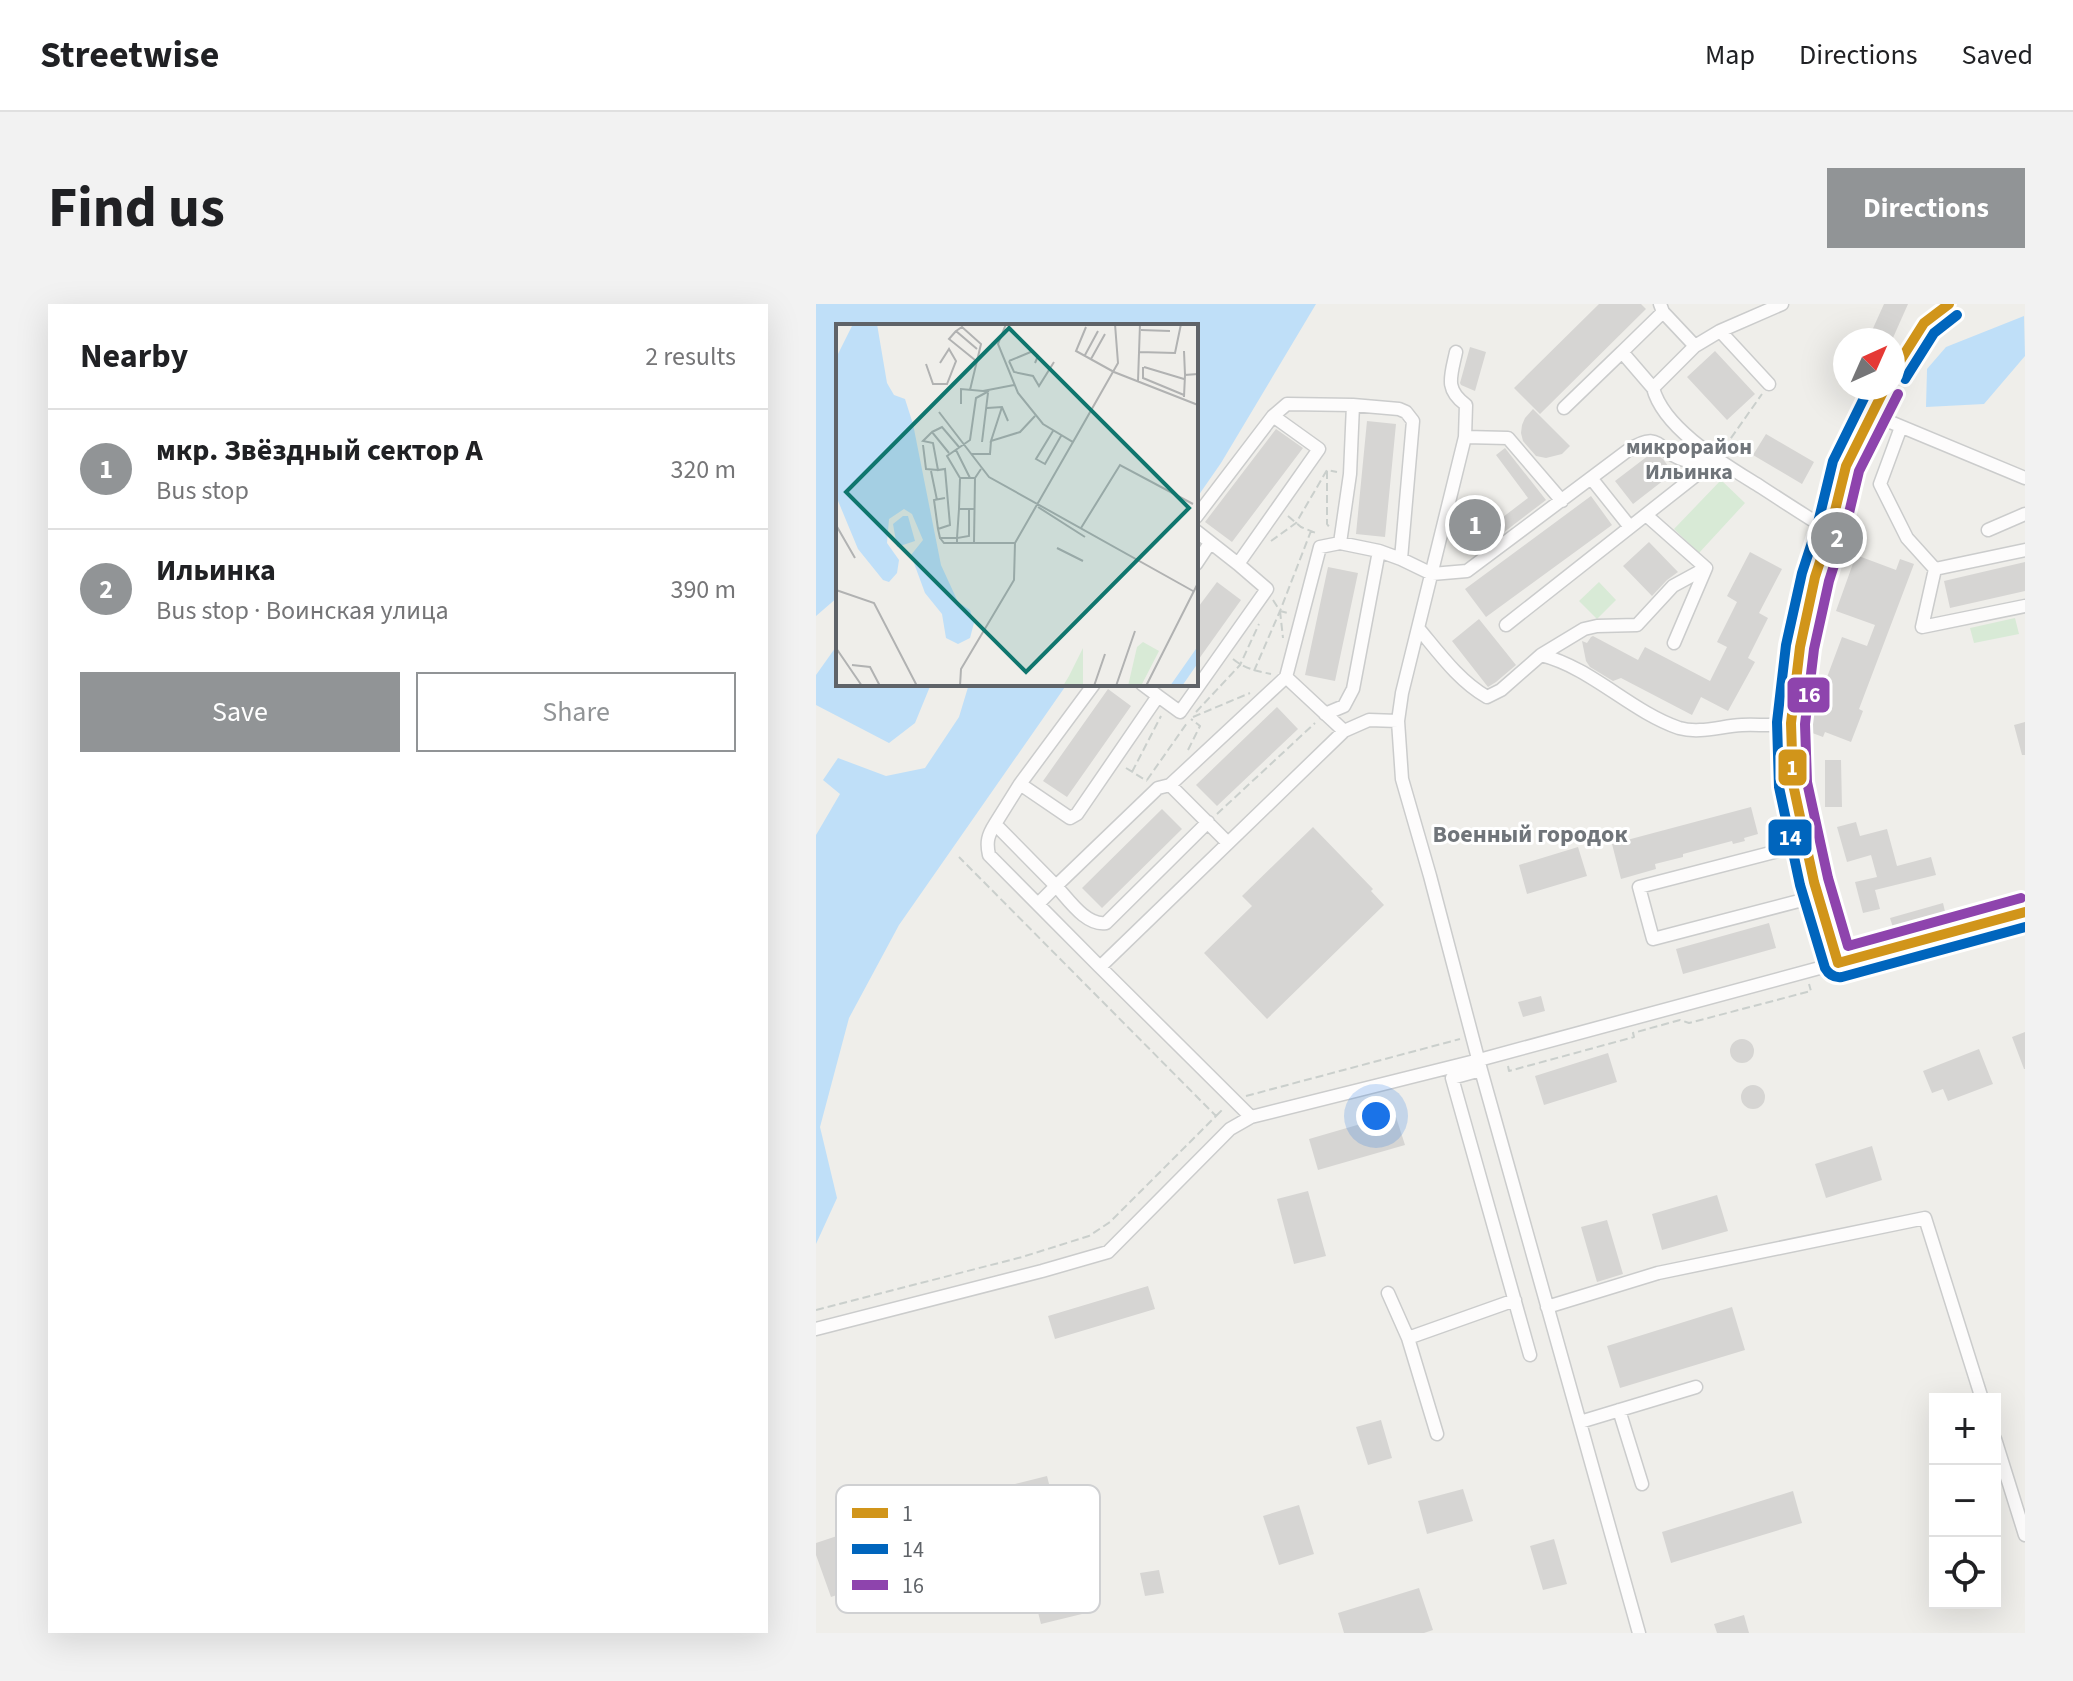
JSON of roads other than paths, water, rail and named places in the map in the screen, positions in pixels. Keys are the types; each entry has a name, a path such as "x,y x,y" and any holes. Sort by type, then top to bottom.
{"street":[{"path":"1653,388 1695,346 1720,331 1782,304"},
{"path":"1905,353 1924,323 1949,304"},
{"path":"1564,408 1662,308 1695,346"},
{"path":"1720,331 1769,384"},
{"path":"1456,352 1450,384 1456,397 1466,405 1465,437 1402,693 1398,721 1402,779 1639,1633"},
{"path":"1622,352 1653,388 1673,423 1694,443 1830,531"},
{"path":"1838,963 1818,896 1793,784 1791,723 1800,647 1815,577 1846,466 1879,400"},
{"path":"1198,514 1273,416 1287,404 1399,409 1413,421 1401,559"},
{"path":"1340,543 1350,474 1353,405"},
{"path":"1871,414 2025,478"},
{"path":"1238,564 1319,449 1273,416"},
{"path":"1901,427 1880,484 1907,538 1935,569"},
{"path":"1465,437 1508,438 1562,501"},
{"path":"1038,904 1158,788 1170,785 1286,677 1320,547 1340,543 1379,551 1432,574 1467,571 1644,441 1655,441 1685,461 1717,459"},
{"path":"1506,625 1717,459"},
{"path":"1591,478 1630,527"},
{"path":"1988,530 2025,514"},
{"path":"1646,515 1706,568"},
{"path":"1145,686 1180,712 1267,589 1198,533"},
{"path":"1198,561 1210,543"},
{"path":"1935,569 2025,550"},
{"path":"1325,714 1344,706 1353,689 1379,551"},
{"path":"1419,629 1457,674 1487,697 1501,690 1541,655 1584,629 1634,626 1641,622 1675,584 1706,568"},
{"path":"1674,643 1706,568"},
{"path":"1935,569 1922,627 2025,606"},
{"path":"1541,655 1576,668 1649,713 1682,729 1708,730 1791,723"},
{"path":"1286,677 1344,731"},
{"path":"1093,686 1020,784 989,833 989,855 1251,1117"},
{"path":"1020,784 1070,818 1077,814 1163,699"},
{"path":"1100,967 1344,731 1369,720 1398,721"},
{"path":"1170,785 1228,843"},
{"path":"995,824 1088,919 1100,924 1106,923 1208,822"},
{"path":"1805,844 1639,887 1653,939 1818,896"},
{"path":"816,1329 1108,1252 1230,1129 1251,1117 1480,1065 2025,912"},
{"path":"1480,1065 1452,1078 1530,1355"},
{"path":"1547,1307 1658,1273 1925,1218 1980,1393"},
{"path":"1388,1293 1408,1338 1437,1434"},
{"path":"1408,1338 1515,1300"},
{"path":"1580,1422 1696,1387"},
{"path":"1619,1410 1642,1484"},
{"path":"2001,1458 2025,1535"}],"water":[{"path":"816,304 1316,304 1198,496 1198,324 836,324 836,599 816,616"},
{"path":"2024,316 2025,356 1984,404 1926,407 1927,369 1946,347"},
{"path":"836,647 836,686 930,686 915,723 889,743 816,705 816,675"},
{"path":"968,686 1066,686 899,925 849,1018 820,1127 837,1198 816,1244 816,835 840,794 823,780 838,758 886,776 925,768 959,717"}],"place":[{"name":"мкр. Звёздный сектор А","path":"1475,525"},
{"name":"Ильинка","path":"1837,538"}],"district":[{"name":"микрорайон Ильинка","path":"1689,460"},
{"name":"Военный городок","path":"1530,834"}]}
